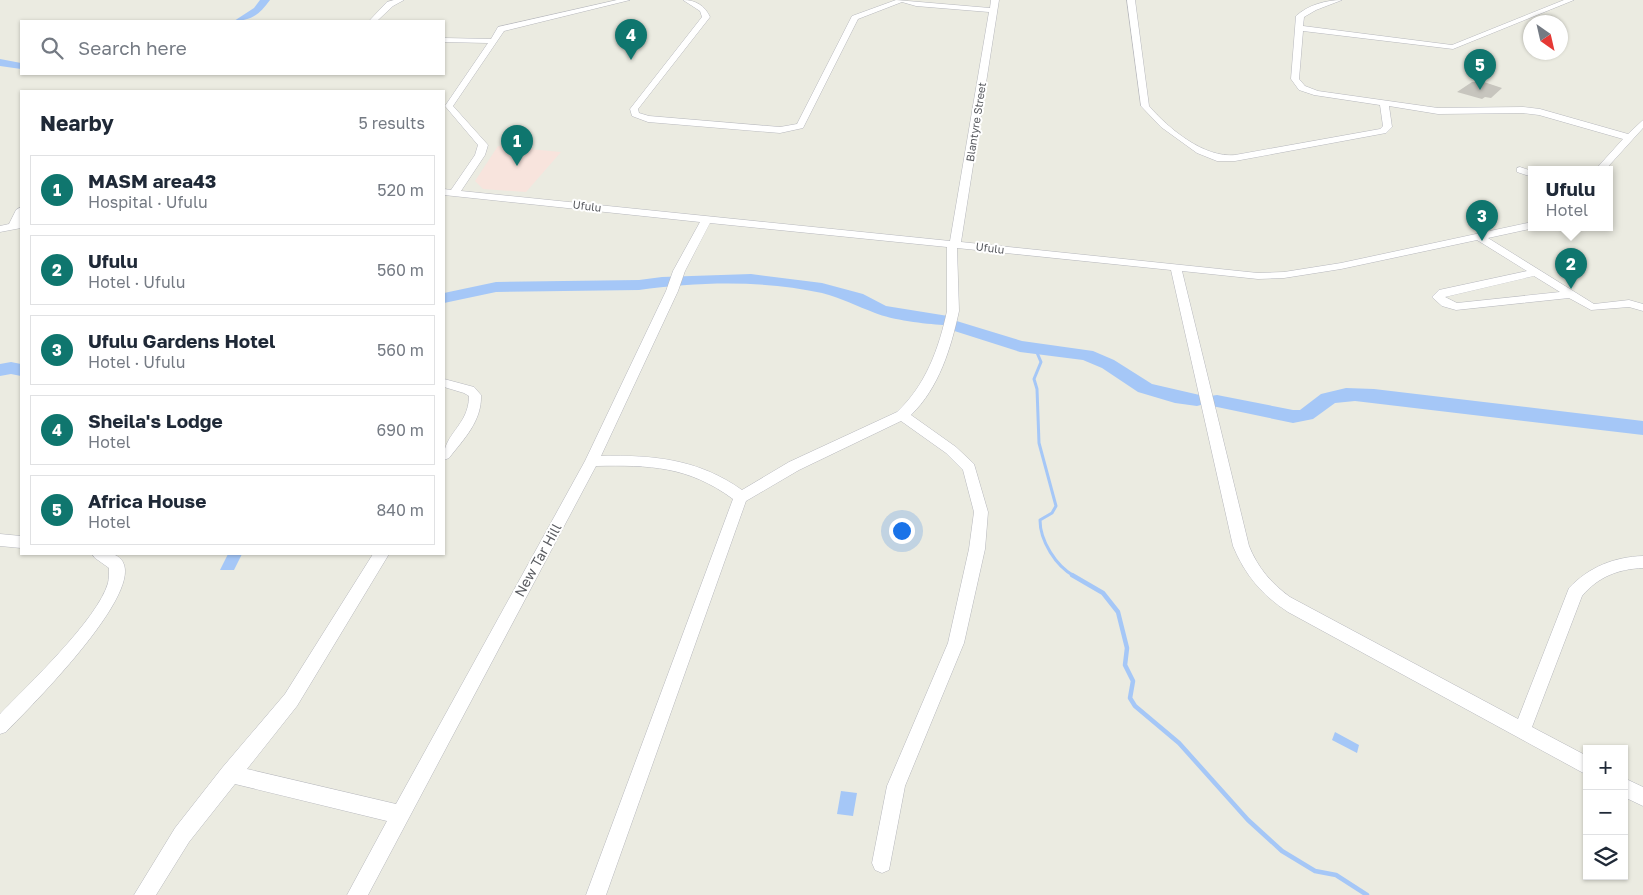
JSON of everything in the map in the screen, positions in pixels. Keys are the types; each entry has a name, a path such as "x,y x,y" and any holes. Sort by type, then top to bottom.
{"street":[{"path":"374,20 390,4 400,0"},
{"path":"449,192 480,155 483,145 446,106 499,31 510,26 626,0"},
{"path":"687,0 703,10 706,17 634,109 635,114 648,119 780,130 800,126 855,18 901,0 916,4 994,10"},
{"name":"Blantyre Street","path":"902,415 916,402 937,366 951,320 953,311 954,244 996,0"},
{"path":"1131,0 1144,106 1153,115 1208,155 1220,158 1234,158 1382,131 1388,126 1384,104"},
{"path":"1338,0 1303,13 1300,16 1295,79 1299,86 1317,93 1449,112 1534,111 1630,138"},
{"path":"1299,28 1453,47 1570,0"},
{"path":"445,40 491,41"},
{"path":"1604,166 1643,123"},
{"path":"1520,170 1528,173"},
{"name":"Ufulu","path":"449,192 1176,269 1272,276 1340,266 1528,227"},
{"name":"New Tar Hill","path":"357,895 592,461 672,291 679,270 706,220"},
{"path":"0,229 17,226"},
{"path":"1480,237 1569,295 1593,308 1628,302 1643,308"},
{"path":"1176,269 1241,546 1246,559 1259,580 1294,607 1583,764"},
{"path":"1534,273 1443,292 1438,297 1446,304 1456,307 1569,295"},
{"path":"445,383 469,390 475,395 477,406 472,418 445,454"},
{"path":"596,895 735,508 741,497 794,466 902,415 951,450 969,468 980,512 977,549 956,642 896,786 882,863"},
{"path":"592,461 618,460 688,468 705,474 741,497"},
{"path":"0,540 20,542"},
{"path":"0,726 98,618 115,584 117,568 112,560 102,555"},
{"path":"144,895 182,835 290,700 380,555"},
{"path":"1522,731 1574,593 1584,581 1598,573 1616,565 1643,562"},
{"path":"229,774 400,814"},
{"path":"1628,788 1643,797"}],"shaded area":[{"path":"498,146 561,152 526,192 483,189 475,181"}],"water":[{"path":"228,555 242,555 234,570 220,570"},
{"path":"1335,732 1359,745 1357,753 1332,740"},
{"path":"841,791 857,793 853,816 837,814"}],"building":[{"path":"1472,82 1484,82 1502,88 1491,98 1485,97 1482,99 1457,92"}],"waterway":[{"path":"241,20 258,10 265,0"},
{"path":"0,62 11,66 20,66"},
{"path":"445,298 496,287 639,285 662,282 751,279 822,288 857,298 882,310 942,320"},
{"path":"951,324 1020,346 1087,355 1108,364 1145,388 1175,397 1197,400"},
{"path":"1035,348 1041,362 1034,379 1037,389 1039,443 1056,506 1052,513 1040,520 1041,528 1050,552 1061,566 1074,576"},
{"path":"0,370 11,368 20,370"},
{"path":"1217,401 1293,417 1306,414 1328,399 1355,394 1643,428"},
{"path":"1072,575 1103,593 1118,612 1127,648 1125,665 1133,681 1130,698 1135,706 1179,743 1248,820 1282,851 1315,871 1336,875 1367,895"}],"place":[{"name":"Sheila's Lodge","path":"631,60"},
{"name":"Africa House","path":"1480,90"},
{"name":"MASM area43","path":"517,166"},
{"name":"Ufulu Gardens Hotel","path":"1482,241"},
{"name":"Ufulu","path":"1571,289"}]}
